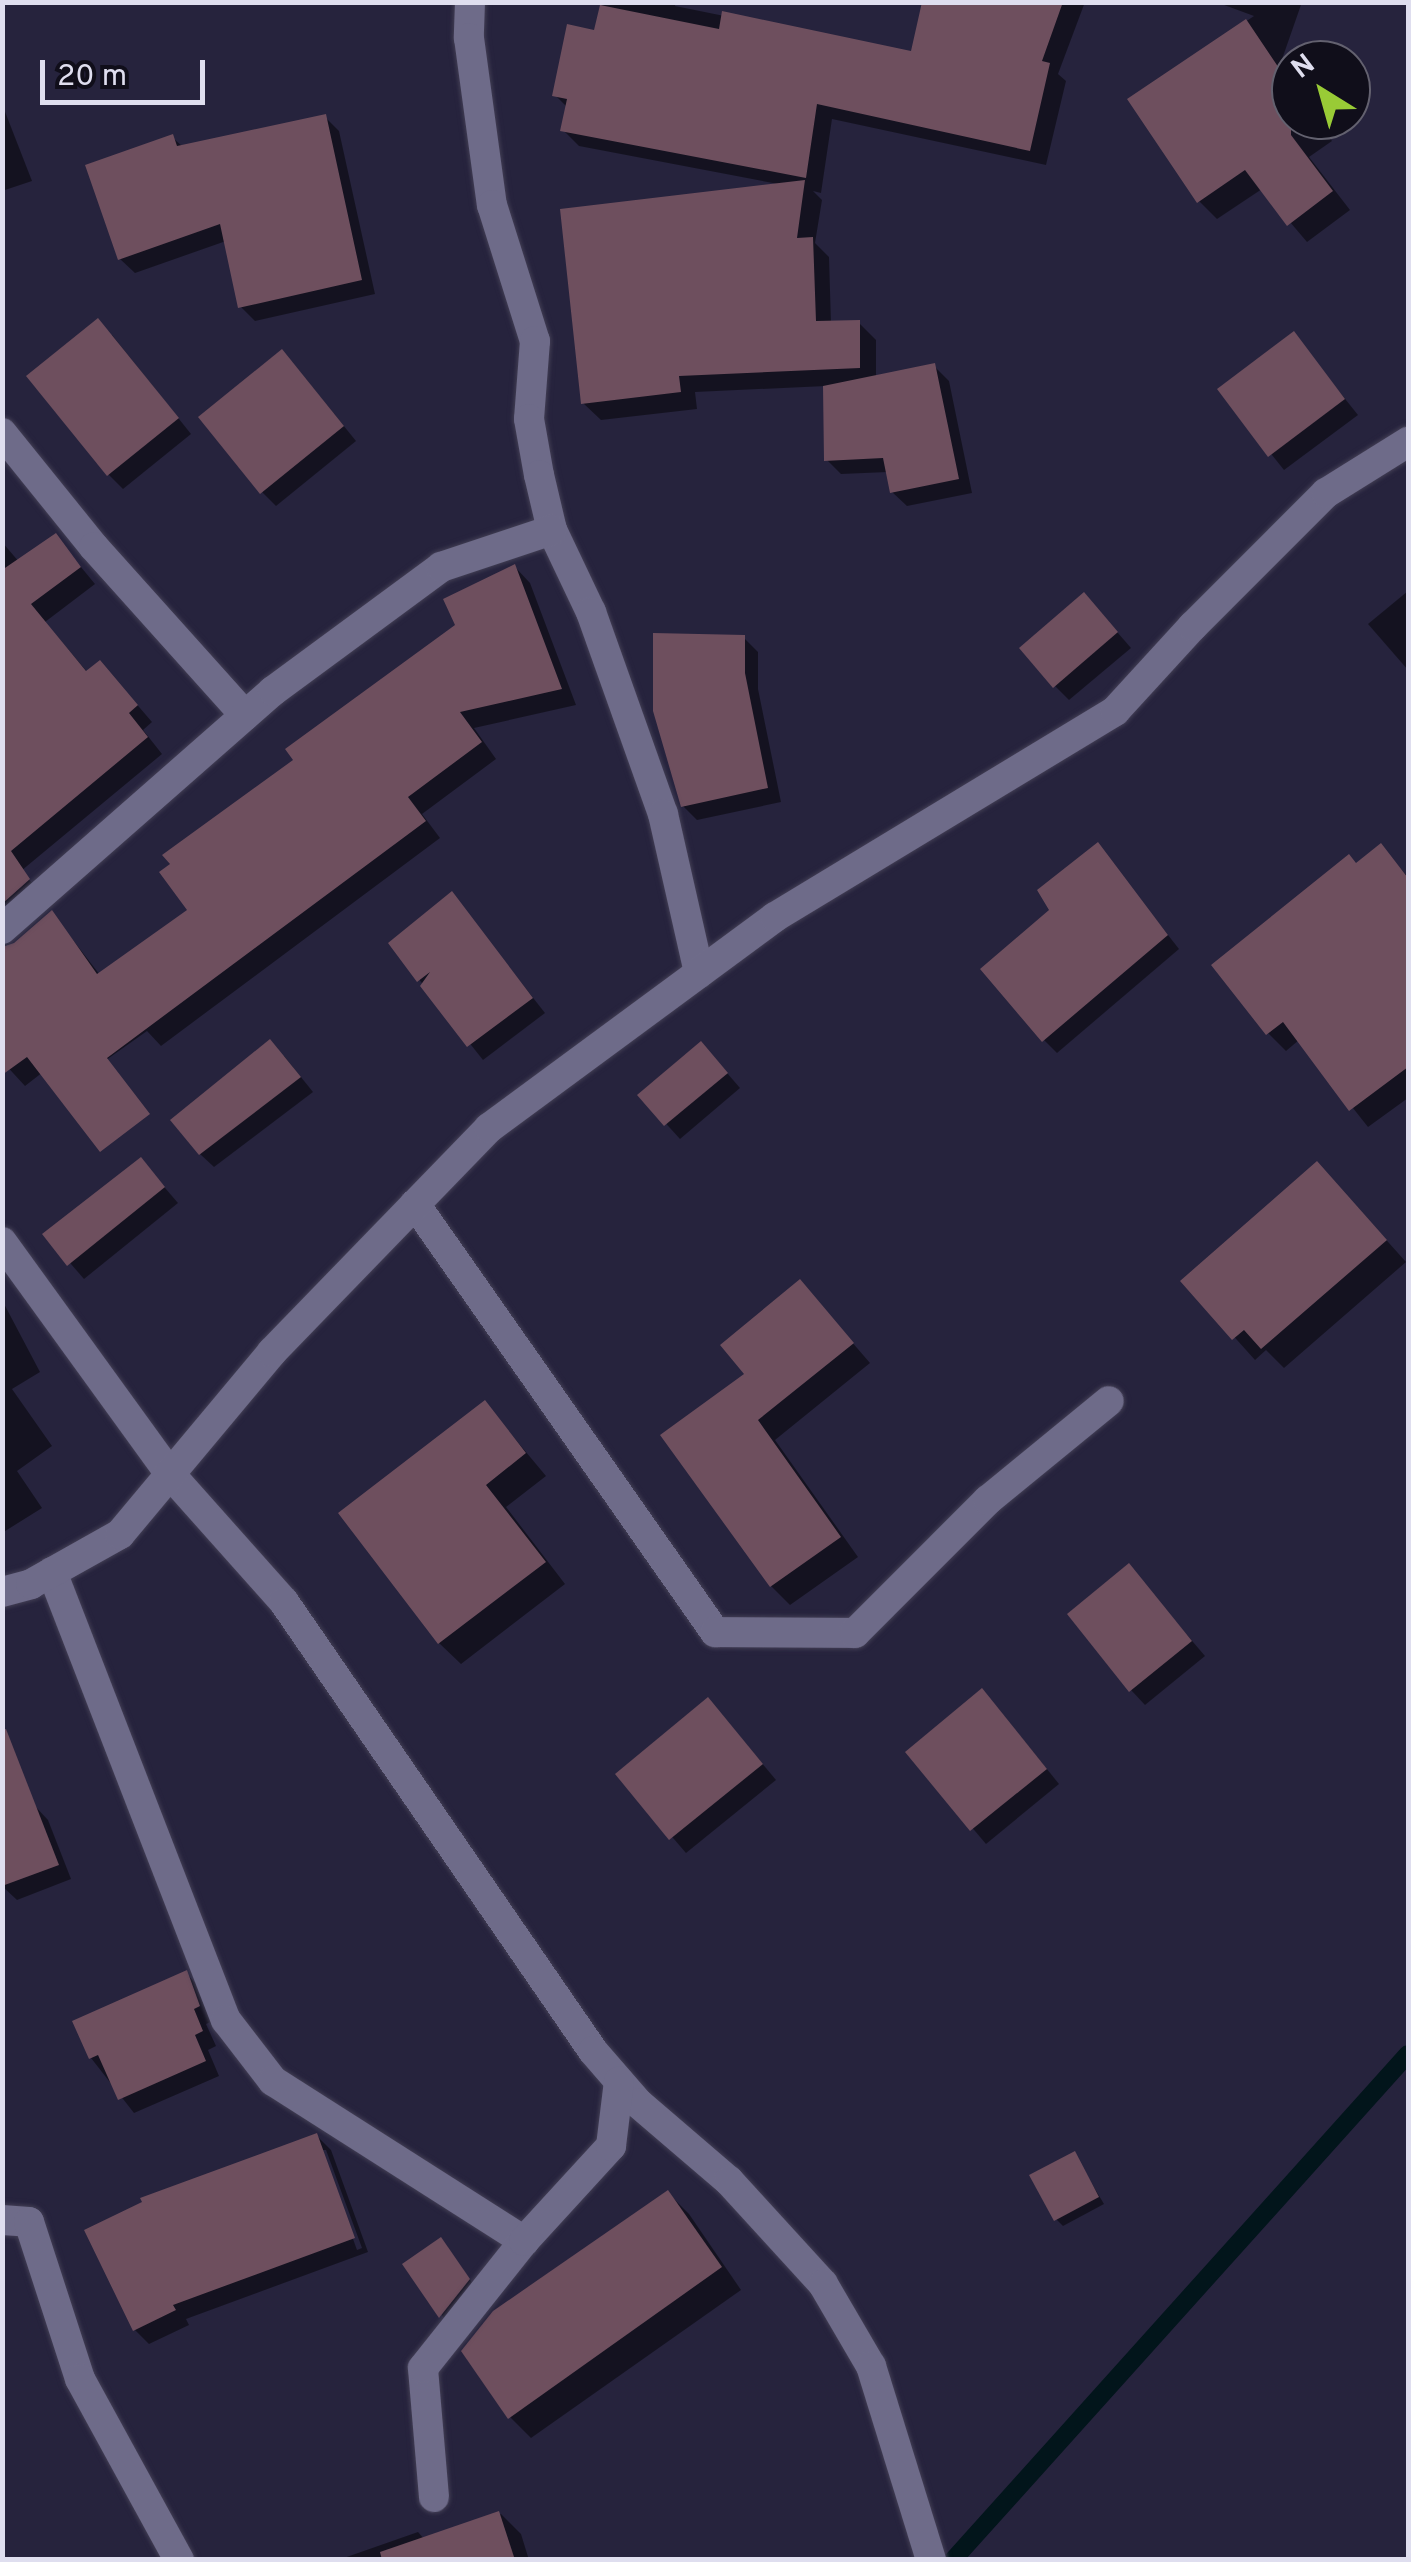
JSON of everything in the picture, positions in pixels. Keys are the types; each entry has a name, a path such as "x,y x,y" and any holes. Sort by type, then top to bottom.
{"street":[{"path":"451,2 468,38"},
{"path":"470,2 468,38 492,205 535,340 530,419 552,530 591,612 663,814 699,972"},
{"path":"2,433 94,547 245,715"},
{"path":"2,1592 52,1572 120,1534 272,1352 489,1128 775,916 1116,711 1193,626 1326,493 1408,442"},
{"path":"2,930 245,715 441,567 552,530"},
{"path":"415,1204 715,1632 854,1632 988,1500 1109,1401"},
{"path":"2,1242 170,1474 284,1602 593,2051 619,2081 729,2182 823,2284 871,2366 930,2560"},
{"path":"52,1572 226,2020 274,2081 524,2241"},
{"path":"434,2497 423,2368 524,2241 611,2146 619,2081"},
{"path":"2,2220 29,2222 80,2379 179,2560"}],"building":[{"path":"922,2 1063,2 1042,61 1050,63 1030,151 817,104 806,178 560,131 567,99 552,96 567,24 594,30 600,5 719,29 722,11 911,51"},
{"path":"1246,19 1271,56 1271,140 1295,140 1333,191 1287,226 1245,170 1197,203 1127,99"},
{"path":"326,114 362,280 238,308 220,224 118,260 85,165 173,134 177,146"},
{"path":"805,180 797,238 813,237 816,321 860,320 860,368 679,376 681,392 581,404 560,209"},
{"path":"98,318 179,418 107,476 26,376"},
{"path":"1294,331 1345,399 1268,457 1217,389"},
{"path":"282,349 344,426 260,494 198,417"},
{"path":"935,363 959,479 890,493 883,458 824,461 823,386"},
{"path":"56,533 81,567 31,604 86,671 100,660 138,705 129,713 148,737 11,851 30,879 2,904 2,570"},
{"path":"515,564 562,689 460,712 482,742 408,797 426,821 107,1058 150,1114 100,1152 27,1057 2,1075 2,947 14,943 52,910 97,974 187,910 159,872 170,864 162,855 293,760 285,749 455,625 443,599"},
{"path":"1084,592 1118,632 1053,688 1019,648"},
{"path":"653,633 745,635 745,673 768,788 681,807 653,711"},
{"path":"1098,842 1168,935 1042,1042 980,969 1049,910 1037,890"},
{"path":"1381,843 1408,878 1408,1067 1349,1111 1283,1022 1266,1035 1211,965 1349,854 1356,863"},
{"path":"452,891 533,998 467,1047 420,986 430,972 417,982 388,943"},
{"path":"270,1039 301,1077 199,1155 170,1120"},
{"path":"701,1041 728,1073 664,1126 637,1095"},
{"path":"141,1157 165,1187 67,1266 42,1234"},
{"path":"1317,1161 1387,1240 1261,1349 1244,1330 1232,1340 1180,1281"},
{"path":"800,1279 854,1343 758,1420 841,1537 770,1587 660,1435 744,1374 720,1345"},
{"path":"485,1400 526,1453 486,1485 546,1562 438,1644 338,1513"},
{"path":"1129,1563 1192,1641 1129,1692 1067,1614"},
{"path":"982,1688 1047,1769 970,1831 905,1752"},
{"path":"708,1697 763,1764 669,1840 615,1774"},
{"path":"6,1729 59,1865 2,1886 2,1730"},
{"path":"187,1970 200,2006 194,2009 203,2031 195,2035 206,2061 118,2100 98,2055 89,2059 72,2021"},
{"path":"317,2133 355,2238 173,2305 176,2310 133,2331 84,2230 142,2202 140,2198"},
{"path":"1075,2151 1099,2197 1054,2221 1029,2175"},
{"path":"668,2190 722,2267 508,2419 461,2351 493,2311"},
{"path":"441,2237 470,2279 439,2318 402,2264"},
{"path":"499,2511 515,2560 382,2560 380,2552"}],"waterway":[{"path":"953,2560 1408,2054"}]}
